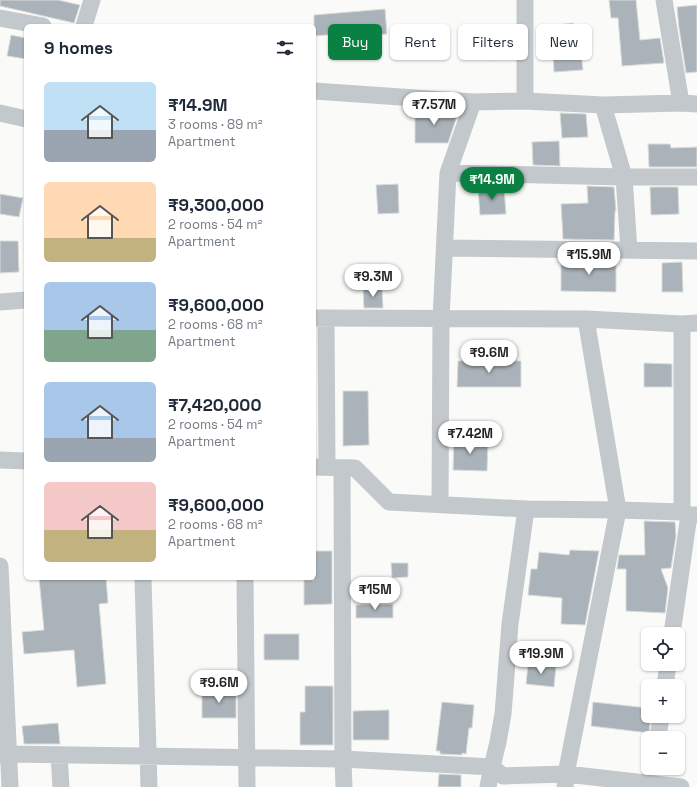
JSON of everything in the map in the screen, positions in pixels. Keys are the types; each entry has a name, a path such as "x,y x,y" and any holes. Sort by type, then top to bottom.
{"street":[{"path":"85,24 92,0"},
{"path":"525,0 525,101"},
{"path":"316,91 474,102 525,101 603,105 689,103 664,0"},
{"path":"0,18 32,24"},
{"path":"440,504 441,319 448,173 474,102"},
{"path":"603,105 624,177 629,250"},
{"path":"0,113 24,119"},
{"path":"448,173 697,177"},
{"path":"445,248 697,251"},
{"path":"0,302 24,300"},
{"path":"344,787 320,318 586,319 689,324 689,514 673,627"},
{"path":"565,781 618,510 586,319"},
{"path":"0,460 24,461"},
{"path":"328,467 355,468 389,502 526,509 618,510 689,514"},
{"path":"488,787 503,714 510,624 526,509"},
{"path":"0,566 4,754 10,787"},
{"path":"144,580 149,787"},
{"path":"245,580 248,758 247,787"},
{"path":"4,754 343,759 492,767 503,776 565,781 653,776 681,787"},
{"path":"59,755 61,787"}],"building":[{"path":"0,0 58,0 80,5 74,23 0,6"},
{"path":"609,0 636,0 640,40 660,38 664,63 622,66 618,18 611,18"},
{"path":"697,5 697,72 686,73 677,7"},
{"path":"385,9 387,34 382,34 382,24 328,24 328,35 316,36 316,24 314,24 314,15"},
{"path":"11,35 24,38 24,59 7,56"},
{"path":"553,60 582,60 583,70 554,72"},
{"path":"415,111 456,111 456,119 448,143 415,143"},
{"path":"560,113 586,114 588,137 562,138"},
{"path":"559,141 560,166 533,165 532,142"},
{"path":"648,144 670,144 671,148 697,147 697,167 649,167"},
{"path":"398,184 399,213 378,214 376,185"},
{"path":"587,186 614,187 616,211 614,240 563,239 561,204 588,203"},
{"path":"504,187 506,214 480,215 478,189"},
{"path":"650,187 678,187 679,214 651,215"},
{"path":"0,194 23,198 19,217 0,214"},
{"path":"0,241 18,241 19,272 0,273"},
{"path":"564,259 614,260 614,263 616,263 616,292 561,291 561,262 564,262"},
{"path":"682,262 683,292 662,292 662,263"},
{"path":"382,288 383,308 364,308 363,289"},
{"path":"458,361 521,361 521,387 457,387"},
{"path":"644,363 672,364 672,387 644,387"},
{"path":"343,391 368,391 369,445 343,446"},
{"path":"454,439 488,440 487,471 453,470"},
{"path":"644,521 675,522 676,536 671,568 661,569 668,588 665,613 626,611 626,569 617,569 619,555 645,555"},
{"path":"570,550 599,551 585,625 561,624 562,598 528,595 531,569 537,569 539,552 569,555"},
{"path":"316,551 332,551 332,604 304,605 304,580 316,580"},
{"path":"391,563 408,563 408,577 392,578"},
{"path":"39,580 106,580 108,603 99,604 106,684 77,687 74,650 24,654 22,632 44,630"},
{"path":"393,604 393,618 356,618 356,605"},
{"path":"264,634 299,634 299,660 264,660"},
{"path":"528,664 556,666 554,687 526,684"},
{"path":"305,686 333,686 333,745 300,745 300,712 305,712"},
{"path":"202,691 236,691 236,718 202,718"},
{"path":"442,702 474,705 472,728 469,728 466,754 440,754 440,751 436,751"},
{"path":"593,702 641,707 641,723 650,723 649,731 641,732 591,726"},
{"path":"389,710 389,740 353,740 353,711"},
{"path":"58,723 60,744 24,744 22,726"},
{"path":"439,774 461,775 461,787 438,787"}]}
